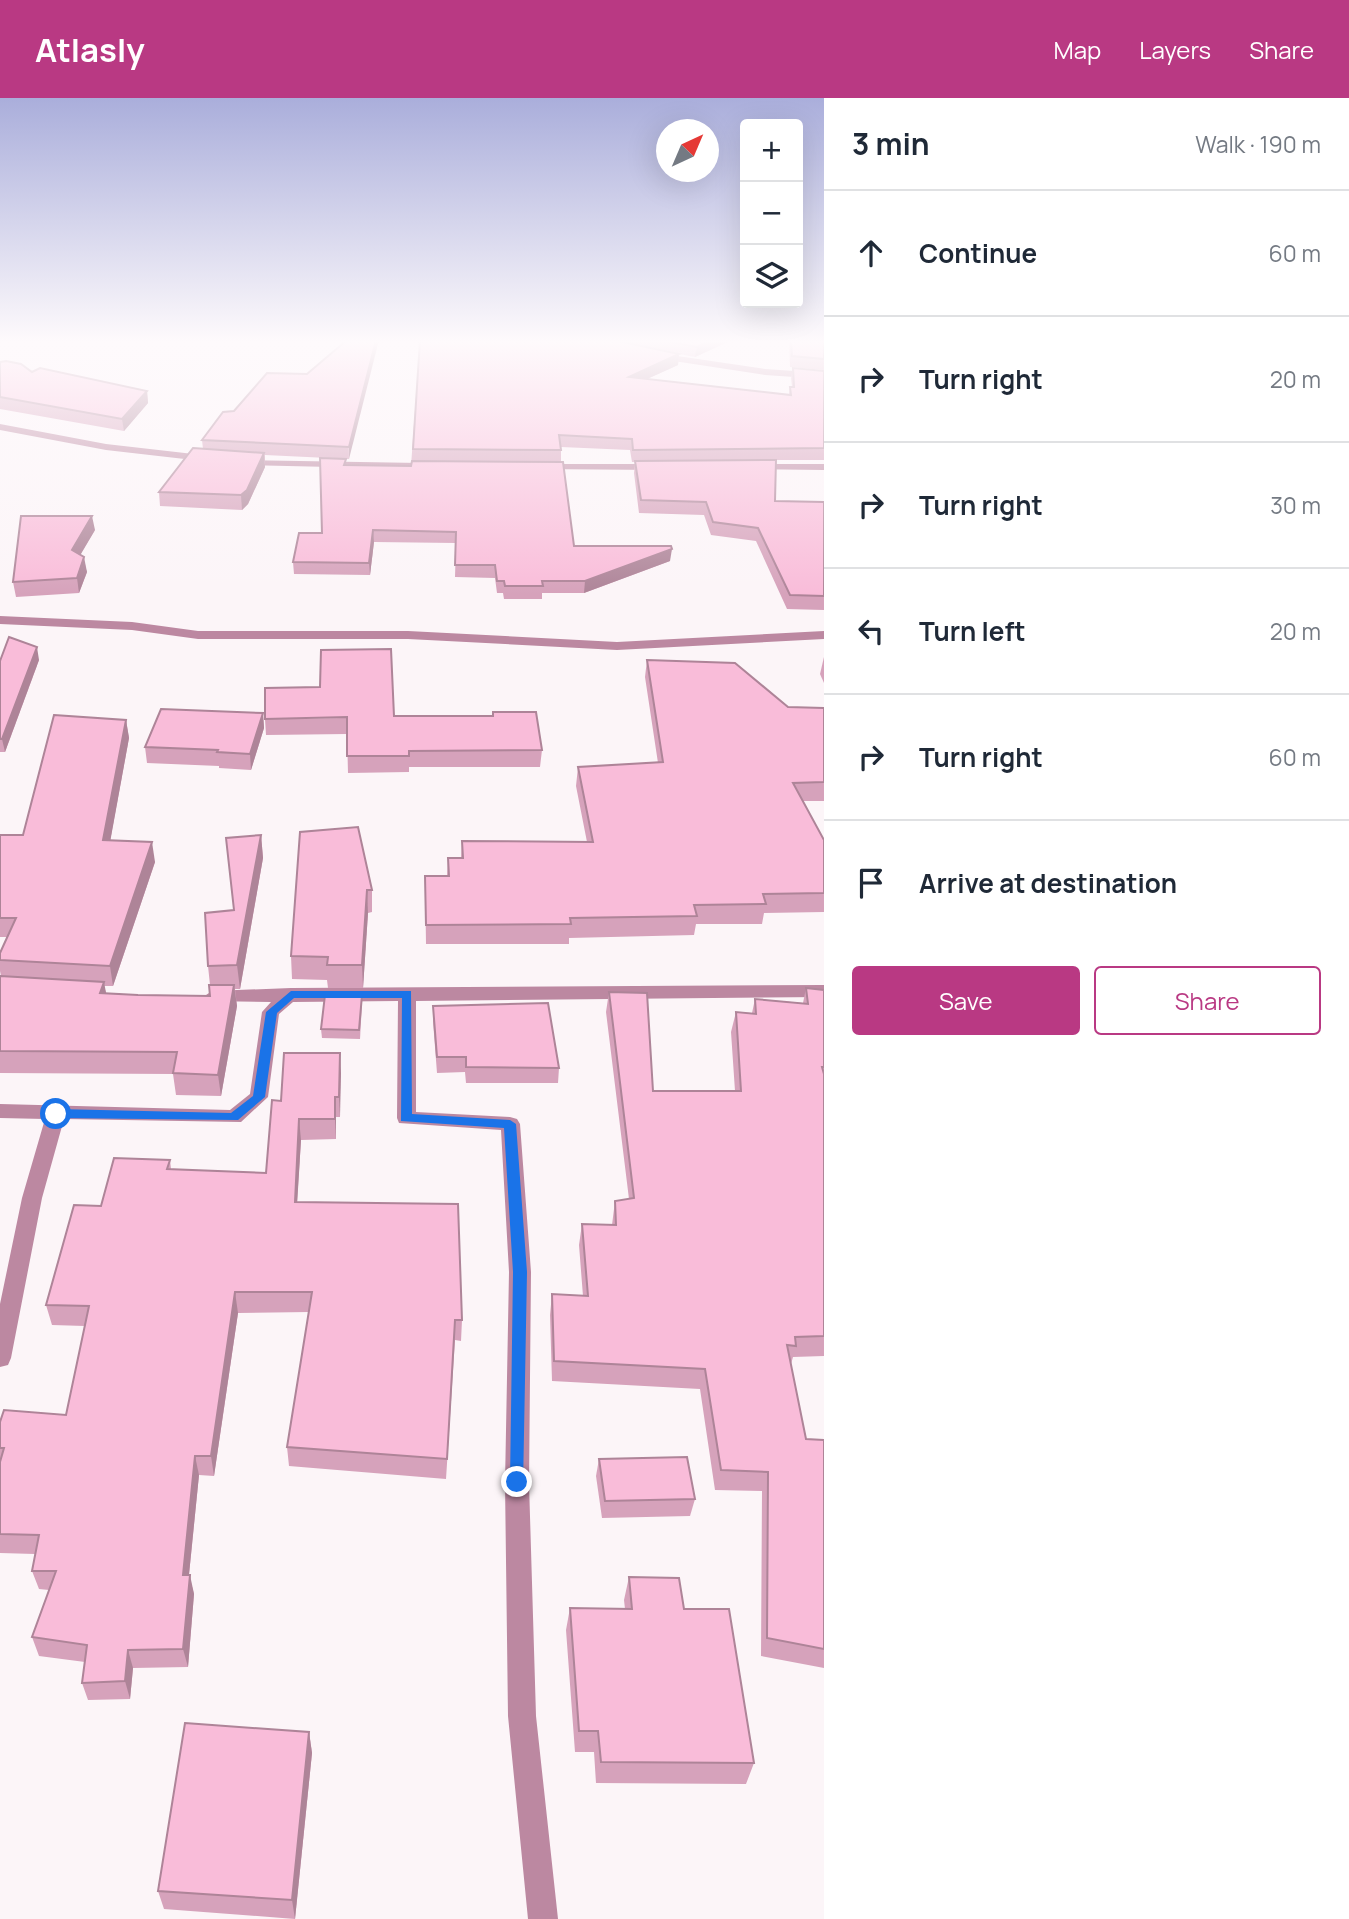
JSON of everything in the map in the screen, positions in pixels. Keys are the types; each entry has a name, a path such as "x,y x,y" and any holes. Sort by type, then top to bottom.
{"street":[{"path":"0,427 106,447 239,462 433,467"},
{"path":"531,467 670,467"},
{"path":"740,467 824,467"},
{"path":"0,620 132,626 198,635 408,635 617,646 824,635"},
{"path":"197,997 291,994 824,991"},
{"path":"0,1111 234,1117 259,1097 271,1012 291,994"},
{"path":"407,994 406,1118 510,1124 520,1272 517,1482 522,1716 543,1919"},
{"path":"0,1358 32,1198 56,1114"}],"building":[{"path":"213,425 355,425 349,447 202,440"},
{"path":"415,425 824,425 824,448 633,450 632,439 559,435 561,450 413,449"},
{"path":"193,448 264,453 247,490 241,495 159,492"},
{"path":"320,458 346,459 344,465 411,466 412,461 563,462 574,546 671,546 672,549 585,581 542,581 543,586 505,586 504,581 497,581 495,565 455,565 456,532 373,530 369,563 293,562 299,533 322,533"},
{"path":"776,460 775,501 824,502 824,596 790,595 758,528 713,522 706,502 641,500 635,461"},
{"path":"21,516 92,516 72,550 84,557 77,578 13,582"},
{"path":"9,637 37,647 0,739 0,661"},
{"path":"391,649 394,716 493,716 493,712 536,712 542,750 409,751 409,756 347,756 347,717 265,719 265,688 320,687 321,650"},
{"path":"647,660 735,663 788,707 824,708 824,782 793,783 824,840 824,893 763,894 766,904 694,905 697,916 570,918 571,924 426,925 425,876 449,876 448,858 463,858 462,841 593,842 578,767 663,762"},
{"path":"161,709 263,713 250,754 145,747"},
{"path":"54,715 126,720 103,840 152,842 110,966 0,960 0,953 16,918 0,918 0,835 23,835"},
{"path":"358,827 372,890 367,890 362,965 327,965 328,957 291,956 300,832"},
{"path":"261,835 237,965 208,966 205,913 234,910 226,838"},
{"path":"0,976 104,982 100,993 138,995 210,996 209,985 234,985 218,1075 173,1073 177,1052 0,1051"},
{"path":"806,988 824,990 824,1336 795,1337 796,1346 787,1345 806,1439 824,1440 824,1649 767,1638 768,1472 721,1470 705,1369 554,1361 552,1294 588,1296 582,1224 616,1225 615,1201 634,1198 609,992 647,993 653,1091 741,1091 736,1012 756,1014 755,999 808,1004"},
{"path":"325,995 362,995 359,1030 321,1029"},
{"path":"548,1003 559,1068 466,1067 466,1057 437,1057 433,1006"},
{"path":"284,1053 340,1053 339,1097 335,1097 335,1119 299,1119 295,1202 458,1204 462,1320 455,1320 447,1459 287,1447 312,1292 235,1292 211,1456 195,1456 183,1575 190,1575 183,1649 128,1650 125,1681 82,1683 87,1645 32,1637 56,1571 32,1571 39,1535 0,1534 0,1462 4,1448 0,1448 0,1422 4,1410 66,1415 89,1306 46,1305 74,1205 101,1206 114,1158 170,1160 167,1169 266,1173 272,1100 281,1101"},
{"path":"687,1457 695,1499 605,1501 599,1459"},
{"path":"629,1577 679,1578 684,1609 729,1609 754,1763 601,1762 598,1731 579,1731 570,1608 632,1609"},
{"path":"185,1723 309,1732 292,1900 158,1891"}],"route":[{"path":"56,1114 234,1117 259,1097 271,1012 291,994 407,994 406,1118 510,1124 520,1272 517,1482"}]}
